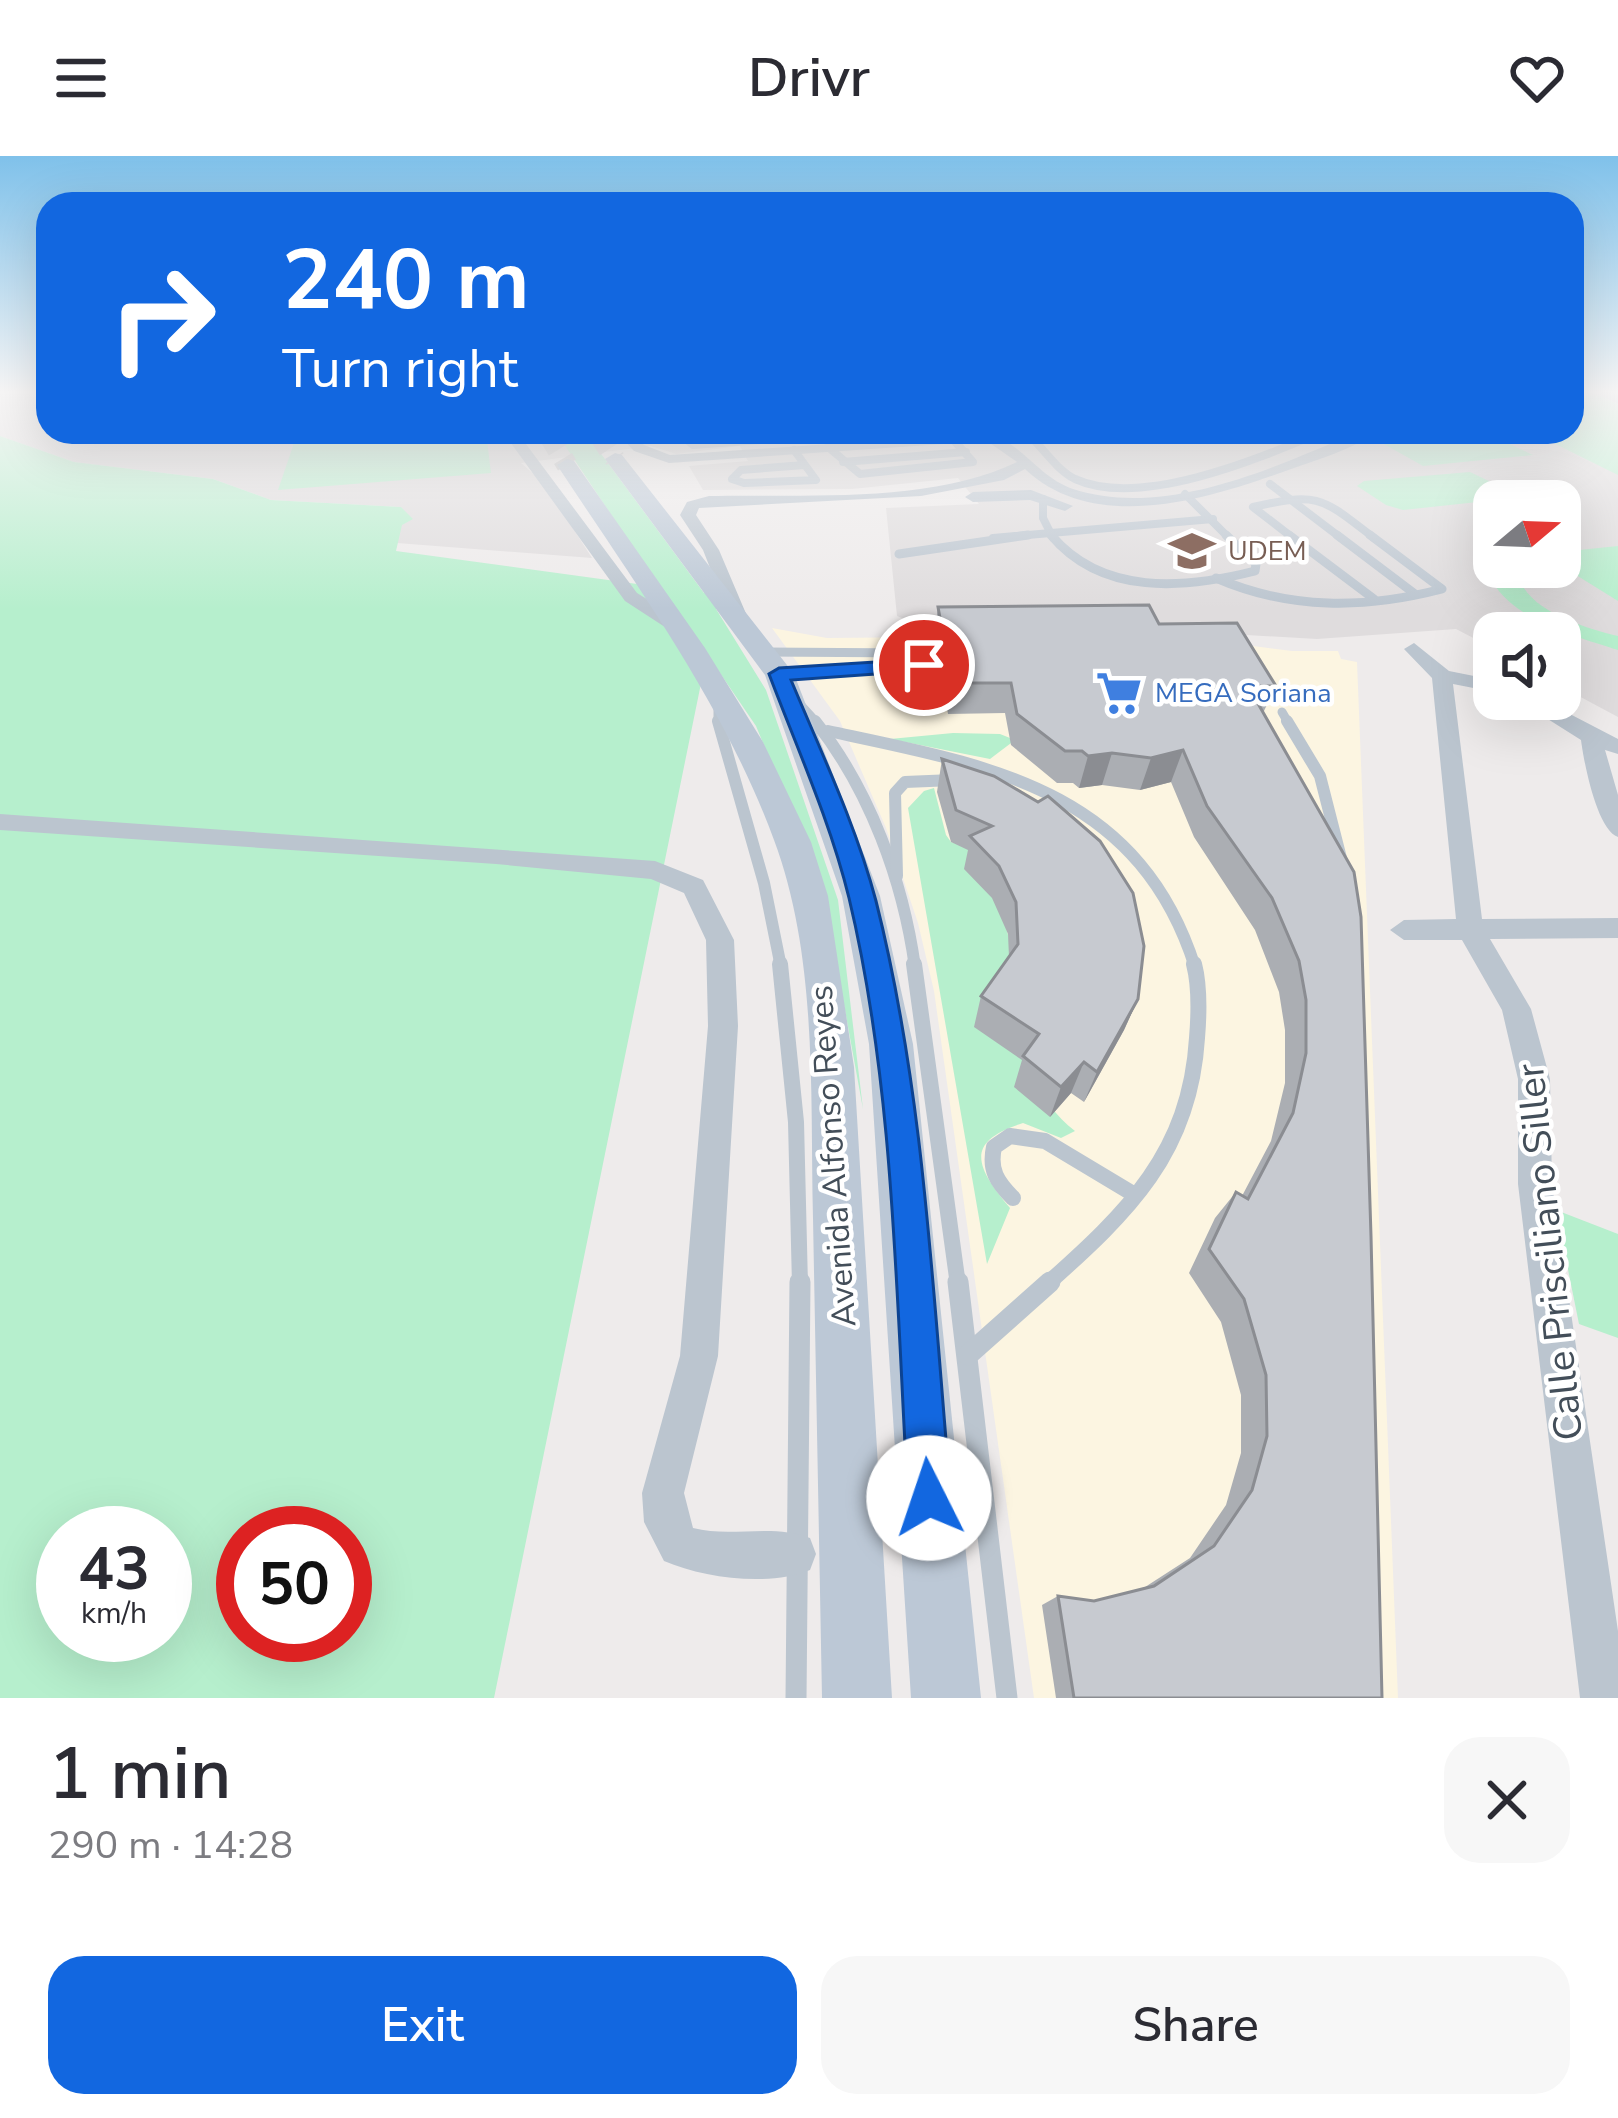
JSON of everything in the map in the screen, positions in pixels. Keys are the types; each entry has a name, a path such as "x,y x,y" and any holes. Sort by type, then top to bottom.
{"main road":[{"name":"Avenida Alfonso Reyes","path":"568,465 718,688 794,843 823,980 832,1067 857,1698"},
{"name":"Avenida Alfonso Reyes","path":"632,465 767,659 861,896 891,1044 946,1698"}],"street":[{"path":"534,465 631,597 675,626"},
{"path":"842,499 992,480 1022,465"},
{"path":"1025,465 1076,495 1121,500 1190,498 1292,465"},
{"path":"767,659 689,509 709,500 1019,495 1107,512 1270,484 1285,475 1287,467"},
{"path":"1414,649 1442,676 1473,682"},
{"name":"Calle Prisciliano Siller","path":"1442,676 1470,929 1498,973 1527,1039 1534,1079 1535,1184 1604,1698"},
{"path":"1562,720 1618,747"},
{"path":"1592,737 1596,765 1618,829"},
{"path":"0,822 496,855 655,870 694,887 720,940 723,1026 699,1356 664,1474 666,1522 680,1546 694,1550 794,1554"},
{"path":"1404,930 1618,928"}],"lane":[{"path":"804,465 815,480 744,484 731,479 741,470 804,465"},
{"path":"846,465 867,474 947,465"},
{"path":"1060,465 1070,475 1107,486 1204,474 1231,465"},
{"path":"1283,465 1287,467"},
{"path":"1270,484 1415,594"},
{"path":"1043,500 1041,510 1049,532 1062,552 1079,566 1123,580 1216,578 1257,568 1190,498"},
{"path":"1216,578 1281,601 1310,604 1374,599 1415,594 1441,586 1320,498 1286,498 1253,507 1374,599"},
{"path":"899,554 1049,532 1213,519"},
{"path":"917,653 924,657 924,665 917,669 767,659 917,653"},
{"path":"767,659 828,731 898,887 910,934 968,1355 1007,1698"},
{"path":"718,688 718,730 772,916 790,1037 798,1170 796,1698"},
{"path":"1282,712 1320,776 1334,816 1346,888"},
{"path":"828,731 949,756 1006,773 1058,799 1132,860 1172,910 1196,968 1199,1046 1175,1142 1135,1195 968,1355"},
{"path":"898,887 896,793 905,782 973,780 1006,773"},
{"path":"1013,1198 994,1179 990,1160 994,1147 1010,1136 1045,1142 1135,1195"}],"shaded area":[{"name":"UDEM","path":"98,465 523,465 544,483 592,558 397,543 401,507 271,500 213,479"},
{"name":"UDEM","path":"1618,465 1618,717 1581,697 1581,612 1473,612 1473,638 1456,629 1317,639 1075,625 935,631 897,616 886,508 979,504 958,478 852,489 703,490 689,466"},
{"path":"772,628 827,638 1169,635 1292,651 1338,651 1341,659 1357,662 1398,1698 1034,1698 934,991 918,923 886,828 840,721"}],"green space":[{"path":"0,465 98,465 213,479 271,500 401,507 413,519 402,525 396,551 659,587 578,465 609,465 704,593 719,595 716,609 766,690 838,900 863,1109 822,884 756,726 707,654 494,1698 0,1698"},
{"path":"287,465 490,465 491,473 278,490"},
{"path":"1598,465 1618,465 1618,475"},
{"path":"1470,472 1487,480 1473,480 1473,502 1403,510 1357,486 1364,481"},
{"path":"1618,546 1618,601 1581,578 1581,550"},
{"path":"1498,588 1525,588 1552,612 1524,612"},
{"path":"1581,625 1618,636 1618,650 1581,637"},
{"path":"1000,734 1015,740 990,759 890,739"},
{"path":"934,788 946,835 951,842 978,851 1007,931 1031,1065 1040,1089 1075,1131 1061,1138 1023,1123 1004,1130 983,1148 984,1169 1010,1208 987,1264 908,808 924,791"},
{"path":"1556,1210 1618,1234 1618,1338 1579,1324"}],"building":[{"path":"1149,605 1159,624 1237,623 1276,686 1248,686 1354,872 1361,917 1382,1698 1074,1698 1058,1596 1094,1601 1154,1586 1214,1546 1252,1490 1267,1436 1266,1375 1244,1299 1209,1249 1236,1192 1248,1199 1293,1113 1306,1053 1306,1000 1299,961 1272,898 1207,806 1183,750 1151,758 1065,751 1017,714 1011,683 952,683 938,607"},
{"path":"942,759 994,776 1038,802 1048,796 1100,841 1133,893 1144,946 1138,999 1097,1072 1084,1062 1061,1087 1023,1056 1039,1034 981,996 1018,944 1016,902 999,866 970,836 992,826 956,810"}],"place":[{"name":"UDEM","path":"1192,551"},
{"name":"MEGA Soriana","path":"1119,693"}],"route":[{"path":"924,665 779,674 836,818 861,896 880,980 907,1190 929,1498"}]}
